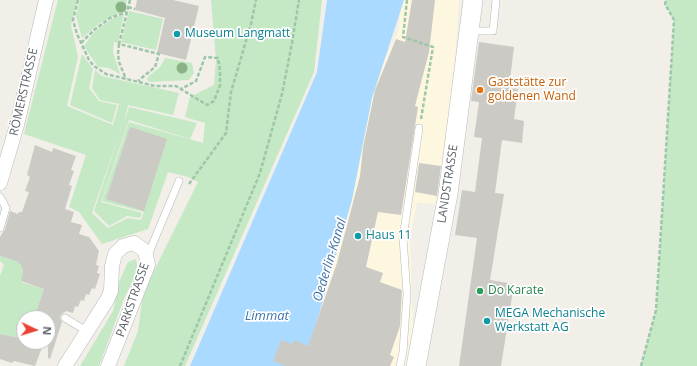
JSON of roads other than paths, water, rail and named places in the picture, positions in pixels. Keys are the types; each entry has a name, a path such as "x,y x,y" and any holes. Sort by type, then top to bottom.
{"main road":[{"name":"LANDSTRASSE","path":"416,366 448,194 473,0"}],"street":[{"name":"RÖMERSTRASSE","path":"0,183 17,125 46,0"},
{"name":"PARKSTRASSE","path":"65,366 101,313 111,291 112,266 115,254 123,246 134,243 143,248 148,256 148,265 108,366"}],"lane":[{"path":"468,31 493,31 496,0"},
{"path":"400,366 403,352 407,294 403,238 420,128"},
{"path":"148,256 179,182"},
{"path":"0,197 6,208 0,228"},
{"path":"65,318 88,332"}],"water":[{"name":"Limmat","path":"327,0 404,0 372,98 352,200 304,366 190,366 317,72"}],"place":[{"name":"Museum Langmatt","path":"177,34"},
{"name":"Gaststätte zur goldenen Wand","path":"480,90"},
{"name":"Haus 11","path":"358,236"},
{"name":"Do Karate","path":"480,291"},
{"name":"MEGA Mechanische Werkstatt AG","path":"487,321"}],"water label":[{"name":"Oederlin-Kanal","path":"330,260"}]}
